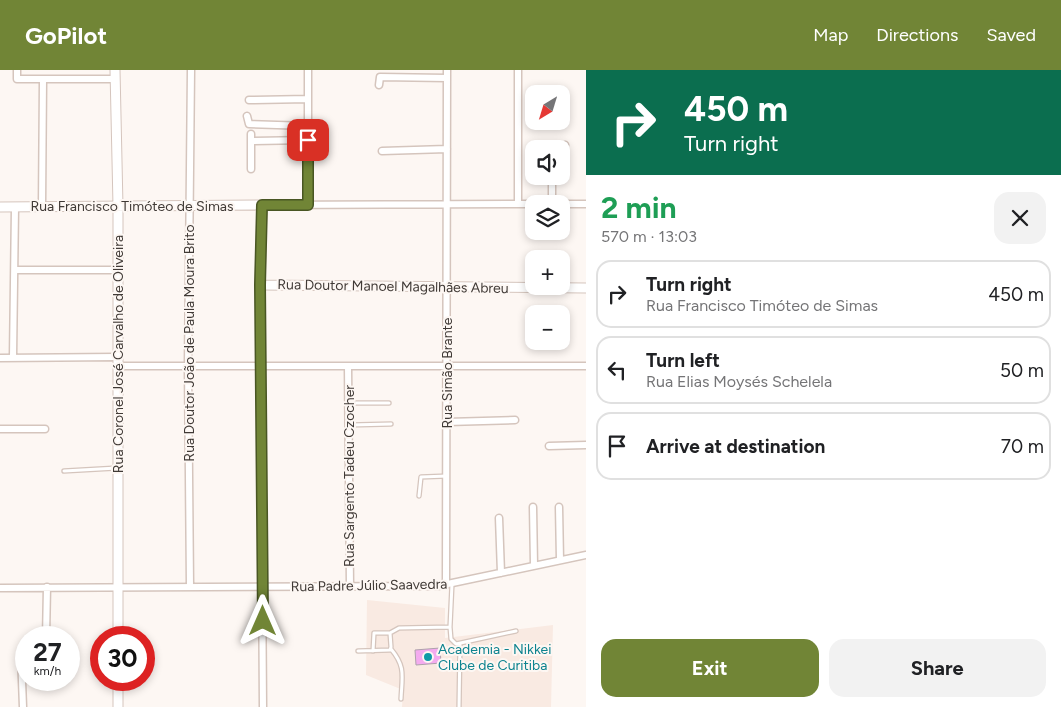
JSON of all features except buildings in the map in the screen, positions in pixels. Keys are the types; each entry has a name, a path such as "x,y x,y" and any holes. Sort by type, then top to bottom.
{"street":[{"path":"16,70 17,79 43,80 115,75"},
{"name":"Rua Doutor João de Paula Moura Brito","path":"190,586 188,366 191,70"},
{"path":"308,70 308,205"},
{"name":"Rua Simão Brante","path":"447,70 446,287 448,366 446,476 449,585"},
{"path":"518,70 518,204"},
{"name":"Rua Coronel José Carvalho de Oliveira","path":"115,75 118,206 118,626"},
{"path":"379,85 380,77 447,78"},
{"path":"42,206 43,80"},
{"path":"249,100 308,99"},
{"path":"247,116 249,124 308,126"},
{"path":"251,169 251,137 308,140"},
{"path":"382,152 447,149"},
{"name":"Rua Francisco Timóteo de Simas","path":"0,207 447,206 525,204"},
{"path":"570,204 586,204"},
{"path":"262,205 260,285 263,707"},
{"path":"13,357 14,207"},
{"path":"15,270 117,270"},
{"name":"Rua Doutor Manoel Magalhães Abreu","path":"260,285 586,288"},
{"path":"0,358 13,357 188,366 586,366"},
{"name":"Rua Sargento Tadeu Czocher","path":"348,366 350,403 350,587"},
{"path":"447,422 514,420"},
{"path":"0,429 45,429"},
{"path":"549,446 586,446"},
{"path":"533,507 534,565"},
{"path":"559,507 560,560"},
{"path":"499,518 501,573"},
{"name":"Rua Padre Júlio Saavedra","path":"0,588 449,585 586,555"},
{"path":"46,626 47,587"},
{"path":"23,691 24,707"},
{"path":"118,691 118,707"}],"lane":[{"path":"350,403 389,403"},
{"path":"350,425 391,424"},
{"path":"64,471 118,468"},
{"path":"419,496 422,477 446,476"},
{"path":"449,585 452,642 460,644 479,638 516,631"},
{"path":"373,651 373,634 390,633 399,628 450,627"},
{"path":"390,633 391,649 400,660 403,668 400,698"},
{"path":"459,707 460,644"},
{"path":"358,651 391,649"}],"shaded area":[{"path":"367,600 445,608 445,638 553,625 551,707 402,707 403,690 366,675"}],"place":[{"name":"Academia - Nikkei Clube de Curitiba","path":"428,657"}],"route":[{"path":"263,621 260,285 262,205 308,205 308,140"}]}
